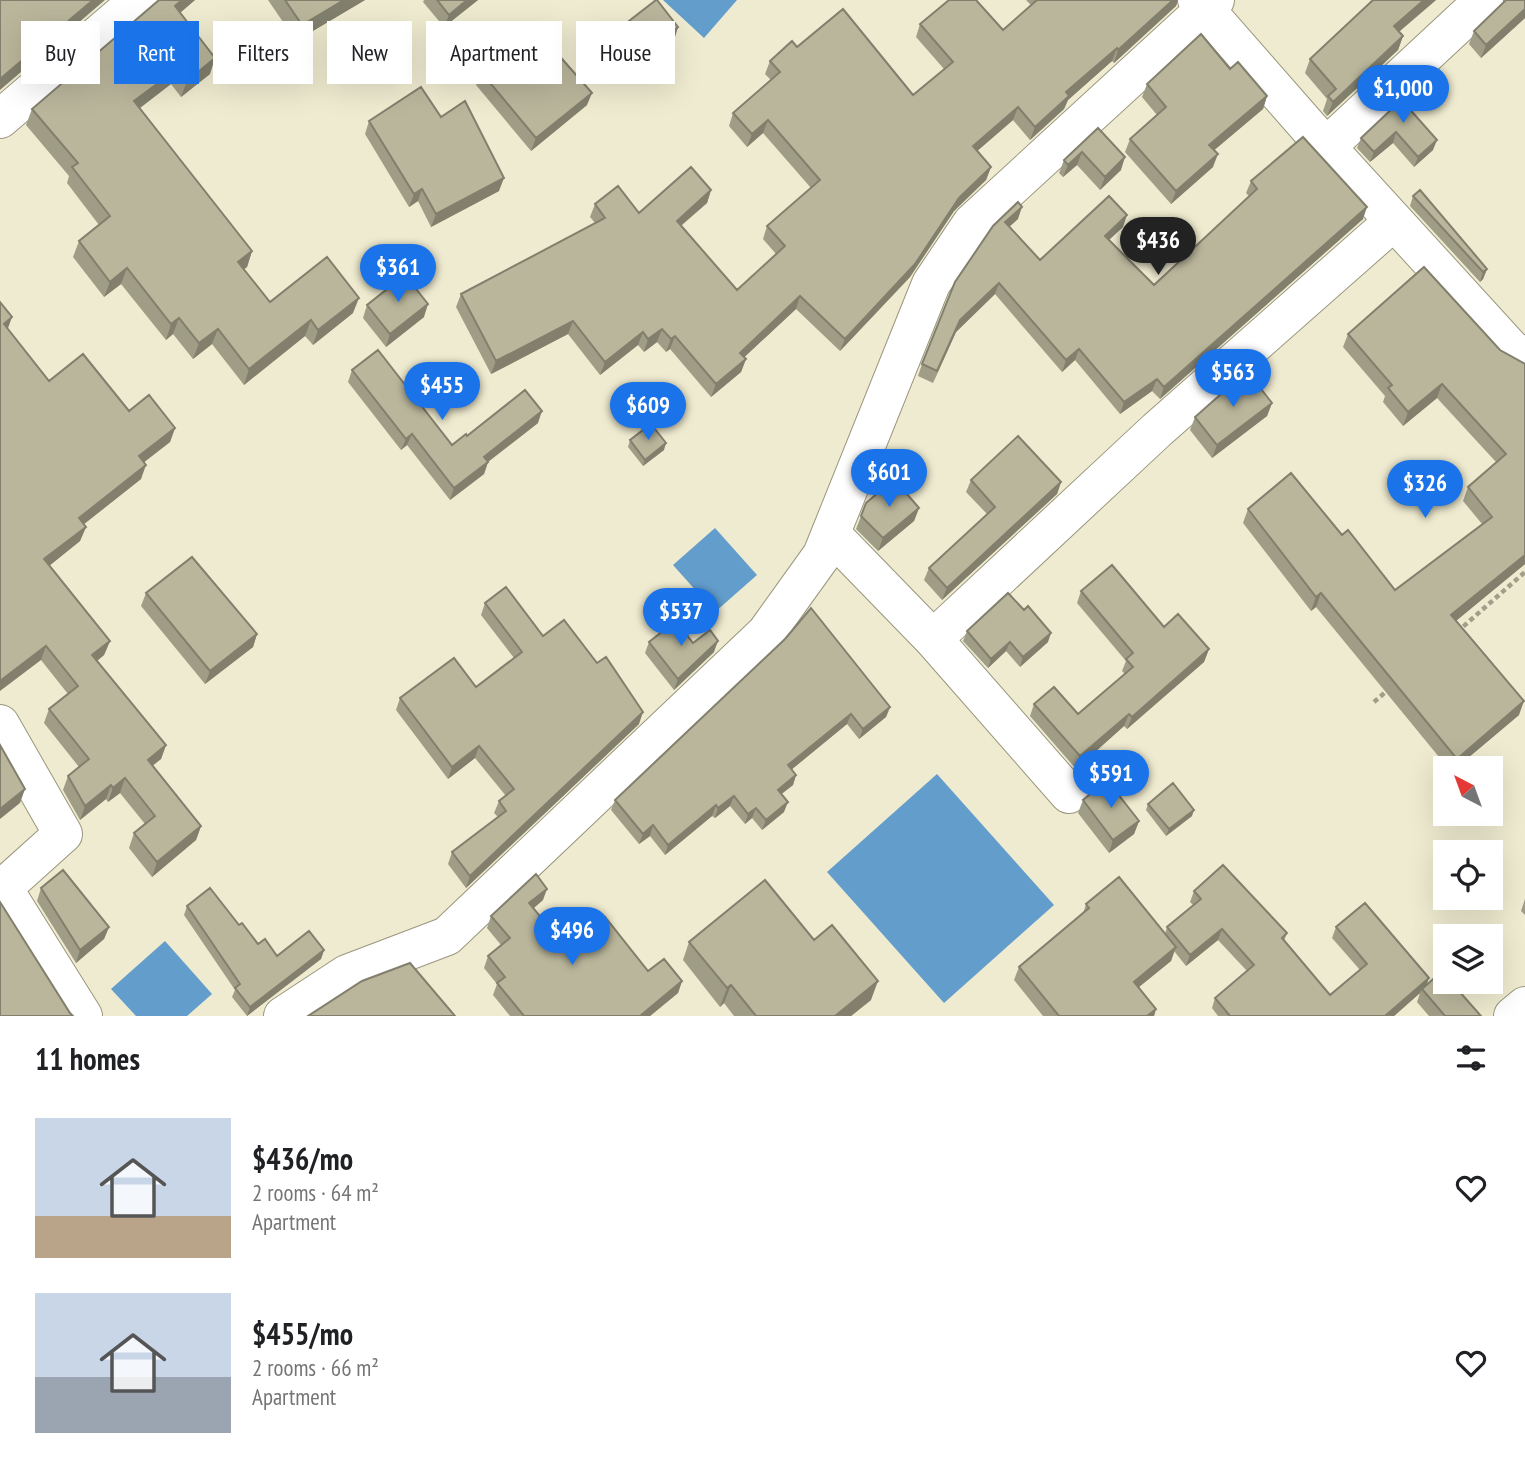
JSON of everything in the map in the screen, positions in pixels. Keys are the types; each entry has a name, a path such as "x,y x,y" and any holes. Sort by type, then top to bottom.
{"street":[{"path":"0,119 139,0"},
{"path":"1326,147 1484,0"},
{"path":"283,1016 347,974 447,936 766,633 822,555 931,284 972,223 1206,3 1326,147 1511,349 1525,358"},
{"path":"933,639 1206,385 1394,221"},
{"path":"831,534 933,639 1069,794"},
{"path":"0,724 63,834 3,888 83,1016"},
{"path":"1513,1016 1525,1006"}],"path":[{"path":"1456,633 1525,572"},
{"path":"1374,702 1395,684"}],"water":[{"path":"663,0 737,0 704,38"},
{"path":"715,528 757,575 715,612 673,565"},
{"path":"937,774 1054,905 944,1003 827,872"},
{"path":"165,941 212,994 187,1016 136,1016 111,989"}],"building":[{"path":"0,0 93,0 68,21 21,21 21,61 0,79"},
{"path":"159,0 182,0 175,6 187,21 135,21"},
{"path":"285,0 344,0 309,21 299,21"},
{"path":"437,0 467,0 449,15"},
{"path":"657,0 673,21 629,21"},
{"path":"949,0 976,0 1003,30 1037,0 1173,0 1066,92 1069,96 1035,127 1018,107 973,146 991,167 959,198 915,264 845,339 800,296 740,353 746,359 716,384 675,336 671,339 662,329 648,339 643,332 605,362 573,321 496,361 461,294 605,218 595,204 618,186 639,213 691,167 711,190 677,221 737,290 785,246 767,226 820,180 768,120 752,134 733,113 780,72 770,61 792,41 797,47 843,9 913,95 953,62 920,24"},
{"path":"1373,0 1424,0 1394,26 1403,36 1333,102 1328,96 1336,89 1310,59"},
{"path":"1506,0 1525,0 1525,9 1486,45 1474,31"},
{"path":"1201,34 1230,69 1238,62 1267,96 1209,145 1218,154 1176,191 1130,139 1166,107 1147,84"},
{"path":"199,37 213,55 213,60 199,71"},
{"path":"114,39 114,84 157,84 134,101 252,251 238,262 270,302 327,257 359,298 318,330 311,320 249,369 218,329 199,343 179,318 171,324 127,268 110,282 79,241 110,216 72,167 78,163 32,109 61,84 100,84 100,51"},
{"path":"562,59 576,75 576,84 584,84 592,93 536,138 491,84 562,84"},
{"path":"1430,73 1436,79 1406,105 1437,140 1418,157 1396,132 1374,152 1361,138"},
{"path":"421,87 441,117 465,101 504,178 436,214 422,189 414,194 369,121"},
{"path":"1098,128 1125,157 1105,177 1082,152 1068,165 1064,160"},
{"path":"1303,137 1367,207 1164,387 1157,379 1124,402 1079,349 1066,360 999,283 960,320 937,371 922,364 955,282 993,226 1018,202 1022,207 1005,222 1040,260 1109,196 1127,215 1105,236 1154,285 1257,189 1251,181"},
{"path":"1420,190 1487,269 1483,272 1413,196"},
{"path":"1424,267 1500,350 1525,364 1525,555 1451,615 1524,701 1460,756 1455,756 1321,593 1316,597 1248,509 1291,473 1342,535 1348,530 1395,590 1492,517 1468,487 1506,454 1442,384 1408,412 1388,388 1392,385 1348,334"},
{"path":"405,275 428,304 390,334 367,305"},
{"path":"0,302 12,317 4,324 49,381 83,354 129,411 149,395 175,428 139,456 146,465 79,518 86,527 44,559 110,641 92,655 166,745 148,760 201,826 157,862 134,833 155,816 125,778 113,788 111,785 85,806 68,776 89,759 49,709 78,686 46,646 0,681"},
{"path":"378,350 452,445 525,390 542,411 484,457 488,462 454,488 412,434 406,439 352,370"},
{"path":"1247,371 1272,403 1217,445 1195,417"},
{"path":"651,424 666,443 645,460 630,440"},
{"path":"1018,436 1061,482 947,588 929,568 995,507 971,480"},
{"path":"894,479 919,508 883,538 861,516 866,503"},
{"path":"192,557 257,634 210,671 146,593"},
{"path":"1112,565 1164,627 1178,614 1209,649 1132,717 1129,714 1080,756 1034,704 1054,687 1078,714 1133,667 1126,659 1133,653 1081,591"},
{"path":"506,587 543,636 564,620 597,663 606,657 643,712 470,876 452,852 506,811 499,801 514,789 479,746 452,767 400,698 454,658 476,687 522,652 485,603"},
{"path":"1008,593 1024,610 1028,606 1051,633 1023,657 1010,642 991,659 967,631"},
{"path":"811,608 890,707 863,729 851,714 788,765 796,775 778,790 788,802 766,820 756,808 748,814 734,796 718,808 716,805 668,845 653,825 643,834 615,800 785,639"},
{"path":"676,621 693,643 710,630 718,641 678,679 649,642"},
{"path":"0,745 25,789 0,809"},
{"path":"1107,780 1139,821 1113,840 1083,800"},
{"path":"1173,783 1194,810 1169,829 1148,804"},
{"path":"1223,865 1287,933 1282,938 1330,995 1367,964 1336,927 1365,903 1429,978 1385,1016 1230,1016 1215,998 1254,965 1222,929 1190,955 1167,927 1201,899 1194,891"},
{"path":"63,870 109,927 80,950 41,888"},
{"path":"536,874 547,889 529,903 566,948 605,917 648,971 664,959 682,981 640,1016 524,1016 497,983 505,977 488,956 510,938 491,916"},
{"path":"1119,877 1176,947 1134,982 1156,1009 1147,1016 1059,1016 1019,967 1089,908 1086,904"},
{"path":"765,880 814,940 832,925 878,981 835,1016 756,1016 731,985 727,988 689,942"},
{"path":"210,888 239,925 242,923 258,944 265,939 277,956 309,931 324,950 250,1007 235,988 240,984 187,906"},
{"path":"0,902 70,1013 73,1016 0,1016"},
{"path":"410,963 455,1016 308,1016 362,981"},
{"path":"1433,979 1433,994 1462,994 1481,1016 1445,1016 1422,989"}]}
